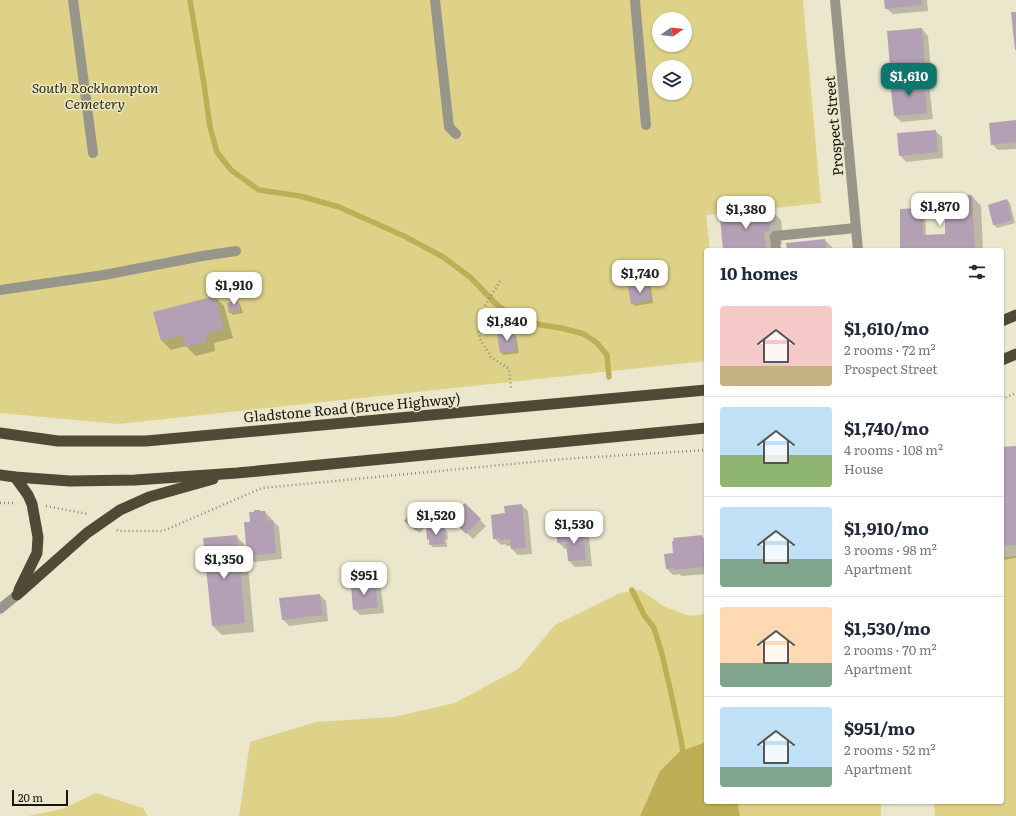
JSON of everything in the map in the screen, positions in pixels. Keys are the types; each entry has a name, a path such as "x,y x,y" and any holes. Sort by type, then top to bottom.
{"highway":[{"path":"1004,320 1016,315"},
{"path":"1004,359 1016,354"},
{"name":"Gladstone Road (Bruce Highway)","path":"0,433 58,441 146,440 704,390"},
{"path":"0,475 70,482 135,480 237,473 704,428"},
{"path":"17,594 87,533 120,510 149,497 237,473"},
{"path":"16,477 32,504 38,537 37,553 17,594"}],"street":[{"path":"73,0 93,153"},
{"path":"436,0 449,127 456,134"},
{"path":"635,0 646,125"},
{"name":"Prospect Street","path":"835,0 858,248"},
{"path":"776,248 775,236 856,228"},
{"path":"0,290 104,275 236,251"},
{"path":"0,609 17,594"}],"path":[{"path":"500,281 485,306 478,322 480,339 491,357 509,368 511,390"},
{"path":"1004,398 1016,393"},
{"path":"0,503 32,504 108,518 118,531 164,531 262,488 564,459 704,450"}],"green space":[{"name":"South Rockhampton Cemetery","path":"0,0 803,0 821,203 706,215 710,248 704,248 704,361 118,424 0,413"},
{"path":"1016,556 1016,816 935,816 934,804 1004,804 1004,557"},
{"path":"640,590 665,607 690,616 704,614 704,804 881,804 881,816 239,816 250,742 316,722 393,717 455,703 518,669 555,625 620,593"},
{"path":"96,793 143,808 148,816 28,816 62,809"}],"shaded area":[{"path":"704,743 704,804 738,804 740,816 640,816 660,771 679,752"}],"building":[{"path":"884,0 921,0 922,5 885,9"},
{"path":"1011,12 1016,12 1016,50 1015,50"},
{"path":"922,28 925,65 890,68 887,31"},
{"path":"924,78 927,113 894,116 890,82"},
{"path":"1016,120 1016,142 991,145 989,123"},
{"path":"936,130 938,152 899,156 897,133"},
{"path":"945,195 972,195 975,248 900,248 900,209 923,208 923,235 945,234"},
{"path":"1007,199 1012,220 993,225 988,205"},
{"path":"769,207 771,227 769,227 770,231 764,232 766,248 723,248 720,217 744,215 744,209"},
{"path":"825,239 826,248 787,248 786,243"},
{"path":"648,283 651,300 631,304 628,287"},
{"path":"215,296 224,329 205,334 207,342 185,347 182,335 161,341 153,312"},
{"path":"238,300 240,310 229,313 227,303"},
{"path":"514,332 517,350 500,353 497,334"},
{"path":"1016,446 1016,545 1004,546 1004,447"},
{"path":"416,503 432,516 416,531 404,521"},
{"path":"465,503 481,519 466,534 450,518"},
{"path":"522,504 526,548 511,549 510,539 493,539 491,515 505,513 504,506"},
{"path":"254,510 265,511 267,521 273,520 276,553 247,556 244,522 250,522 249,512 254,512"},
{"path":"445,527 444,544 429,545 426,528"},
{"path":"583,530 586,560 568,561 566,542 557,543 557,533"},
{"path":"237,535 245,623 212,626 203,538"},
{"path":"702,535 704,567 674,570 674,568 666,569 664,554 673,553 673,538"},
{"path":"375,582 378,607 353,610 351,584"},
{"path":"320,594 323,615 282,620 279,598"}],"waterway":[{"path":"190,0 210,127 217,152 231,170 259,190 300,196 339,207 404,236 443,257 470,277 495,303 512,316 541,325 584,334 597,343 607,355 609,377"},
{"path":"632,590 644,615 654,628 662,654 683,751"}]}
